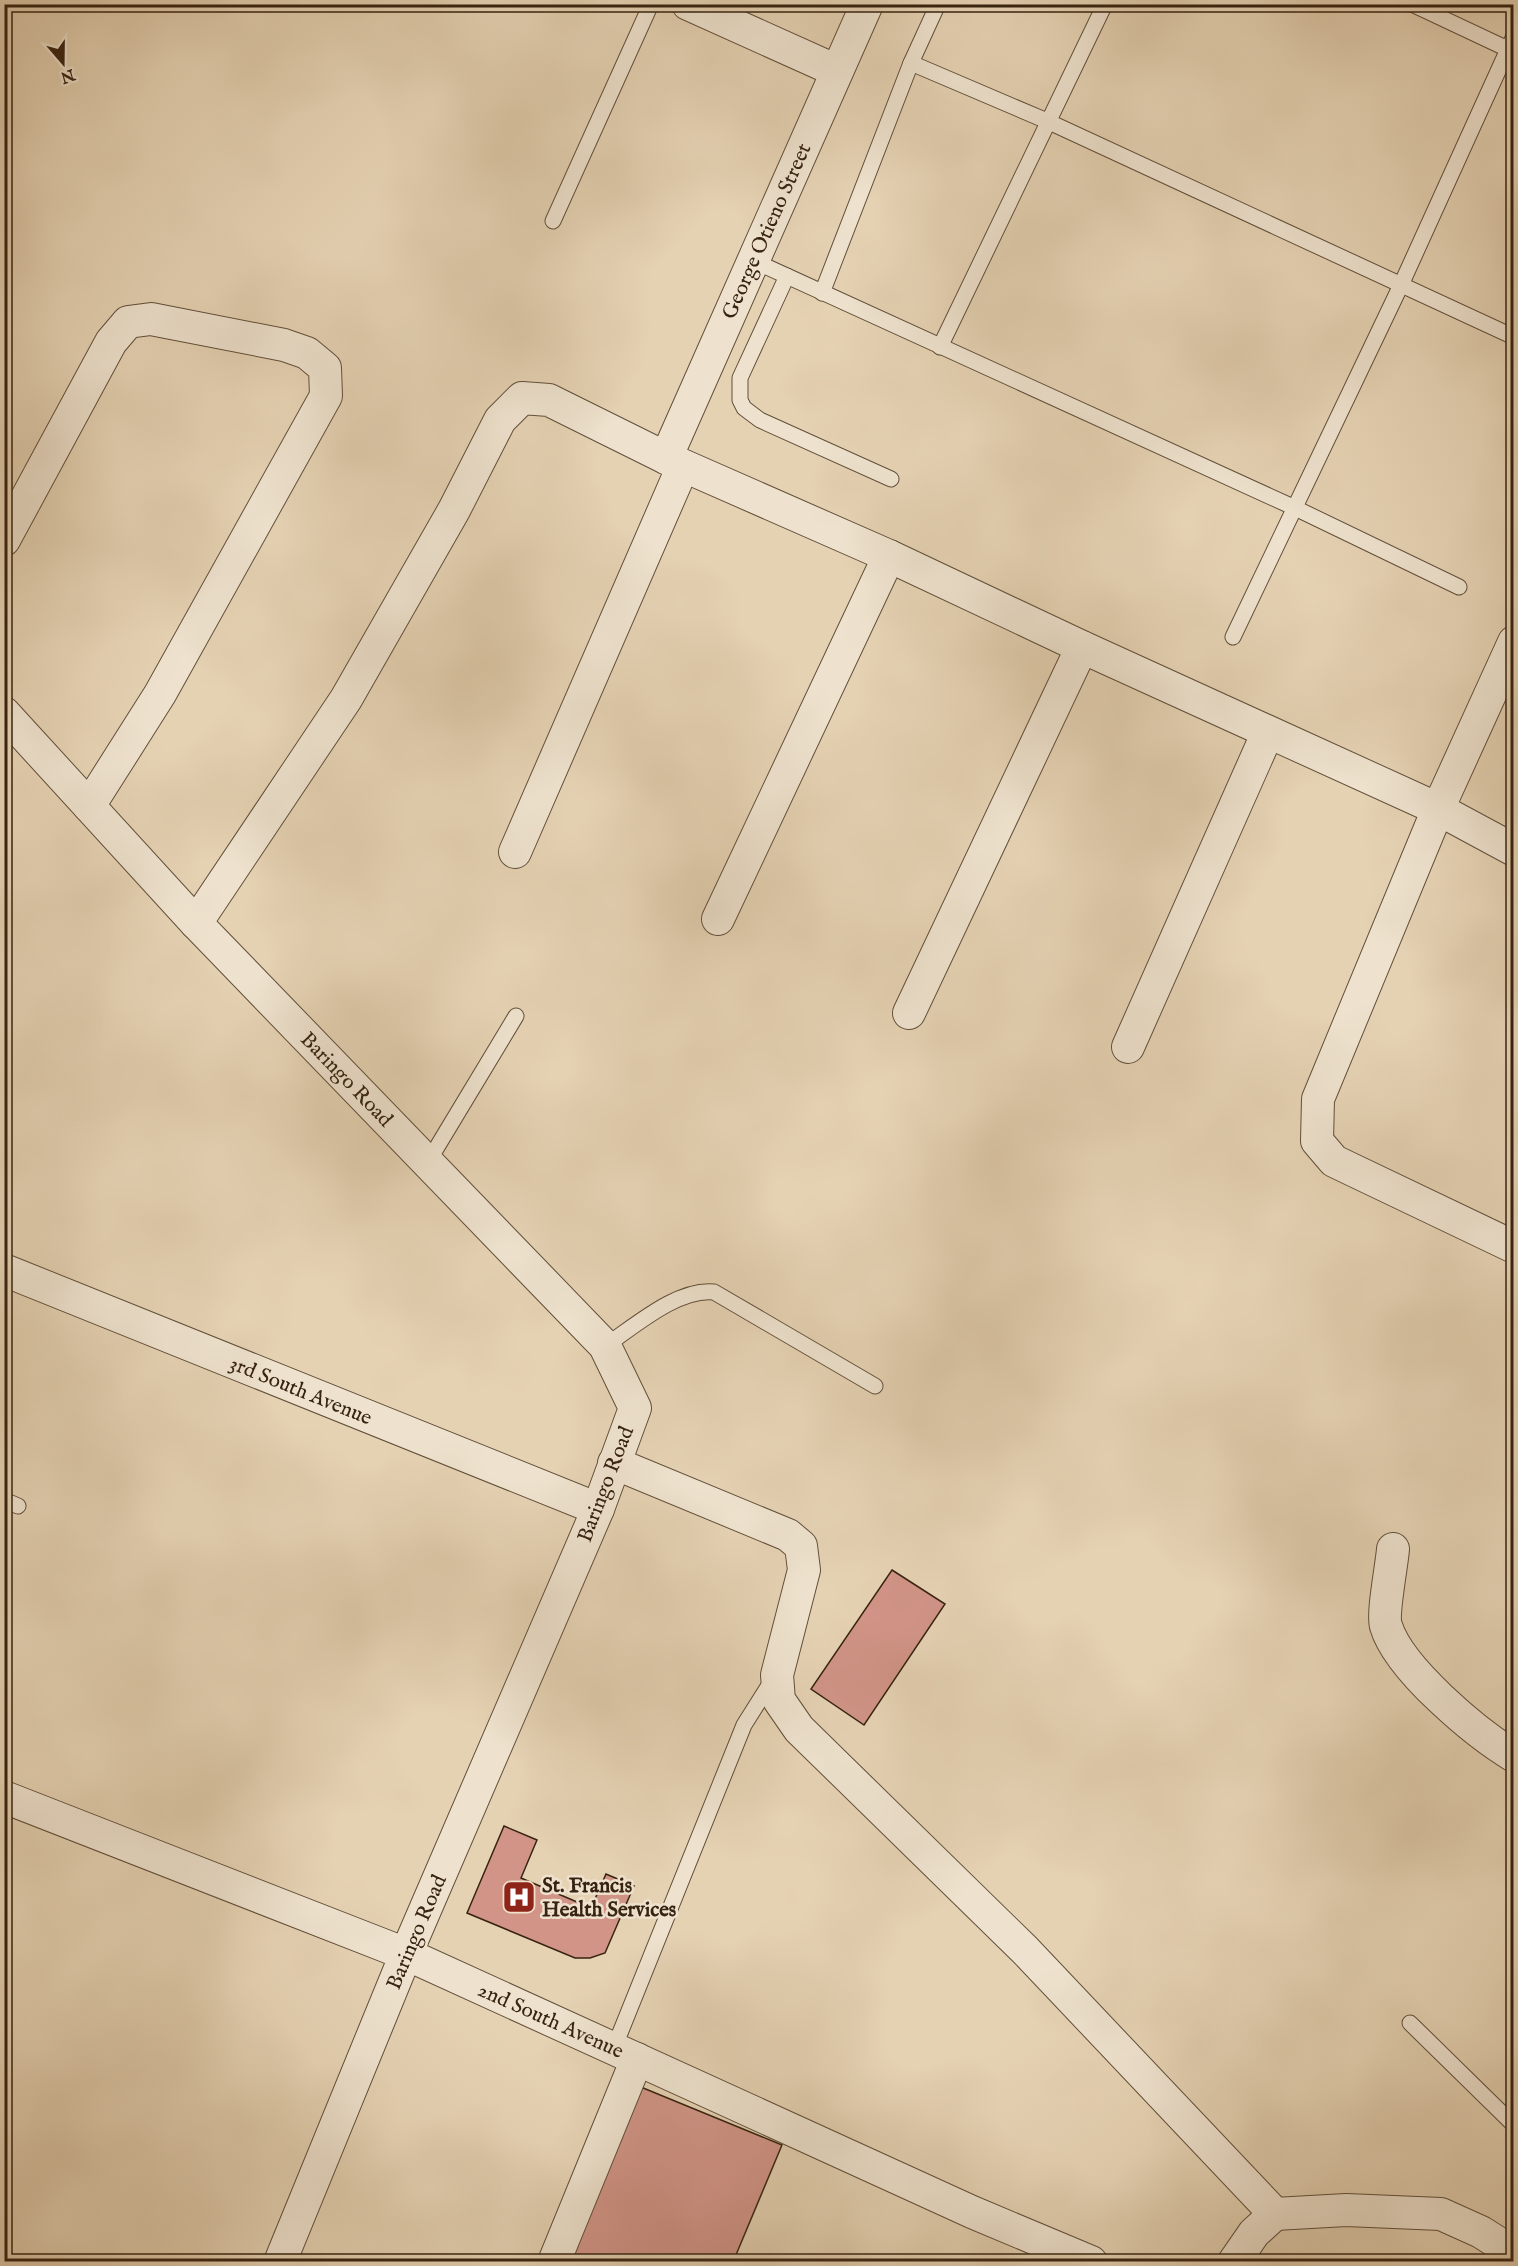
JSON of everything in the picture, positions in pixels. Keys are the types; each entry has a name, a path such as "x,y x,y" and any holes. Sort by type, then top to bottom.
{"street":[{"path":"688,4 837,71"},
{"name":"George Otieno Street","path":"515,852 754,261 867,4"},
{"path":"4,540 111,342 128,322 151,319 284,345 307,353 325,368 326,396 170,676 89,806"},
{"path":"196,923 346,699 454,510 500,420 522,398 549,400 674,462 889,556 1082,647 1438,809 1514,850"},
{"path":"718,919 889,556"},
{"path":"1514,642 1438,809 1318,1100 1317,1140 1334,1161 1514,1247"},
{"path":"909,1013 1082,647"},
{"name":"Baringo Road","path":"4,713 196,923 605,1346 634,1408 598,1509 406,1954 280,2262"},
{"path":"1128,1047 1268,732"},
{"name":"3rd South Avenue","path":"6,1274 598,1509"},
{"path":"614,1463 788,1535 801,1546 804,1570 777,1675 779,1700 800,1729 1025,1950 1275,2214"},
{"path":"1393,1549 1384,1624 1395,1646 1406,1664 1459,1715 1514,1756"},
{"name":"2nd South Avenue","path":"4,1797 406,1954 972,2212 1091,2262"},
{"path":"554,2262 625,2053"},
{"path":"1234,2262 1254,2233 1275,2214 1346,2210 1441,2214 1511,2246"}],"lane":[{"path":"553,221 651,4"},
{"path":"822,293 910,63 938,4"},
{"path":"940,346 1105,4"},
{"path":"1233,637 1293,507 1401,285 1511,46 1412,4"},
{"path":"910,63 1047,121 1514,337"},
{"path":"754,261 1293,507 1458,587"},
{"path":"787,276 740,378 740,400 744,408 760,420 891,478"},
{"path":"428,1162 516,1016"},
{"path":"605,1346 683,1296 700,1290 714,1292 875,1386"},
{"path":"625,2053 744,1725 777,1675"},
{"path":"1410,2023 1514,2125"}],"building":[{"path":"892,1570 945,1604 864,1725 811,1689"},
{"name":"St. Francis Health Services","path":"504,1826 537,1840 521,1878 591,1908 606,1874 634,1886 605,1953 590,1958 575,1958 467,1913"},
{"path":"631,2083 782,2145 733,2262 587,2262 561,2251"}],"place":[{"name":"St. Francis Health Services","path":"519,1897"}]}
